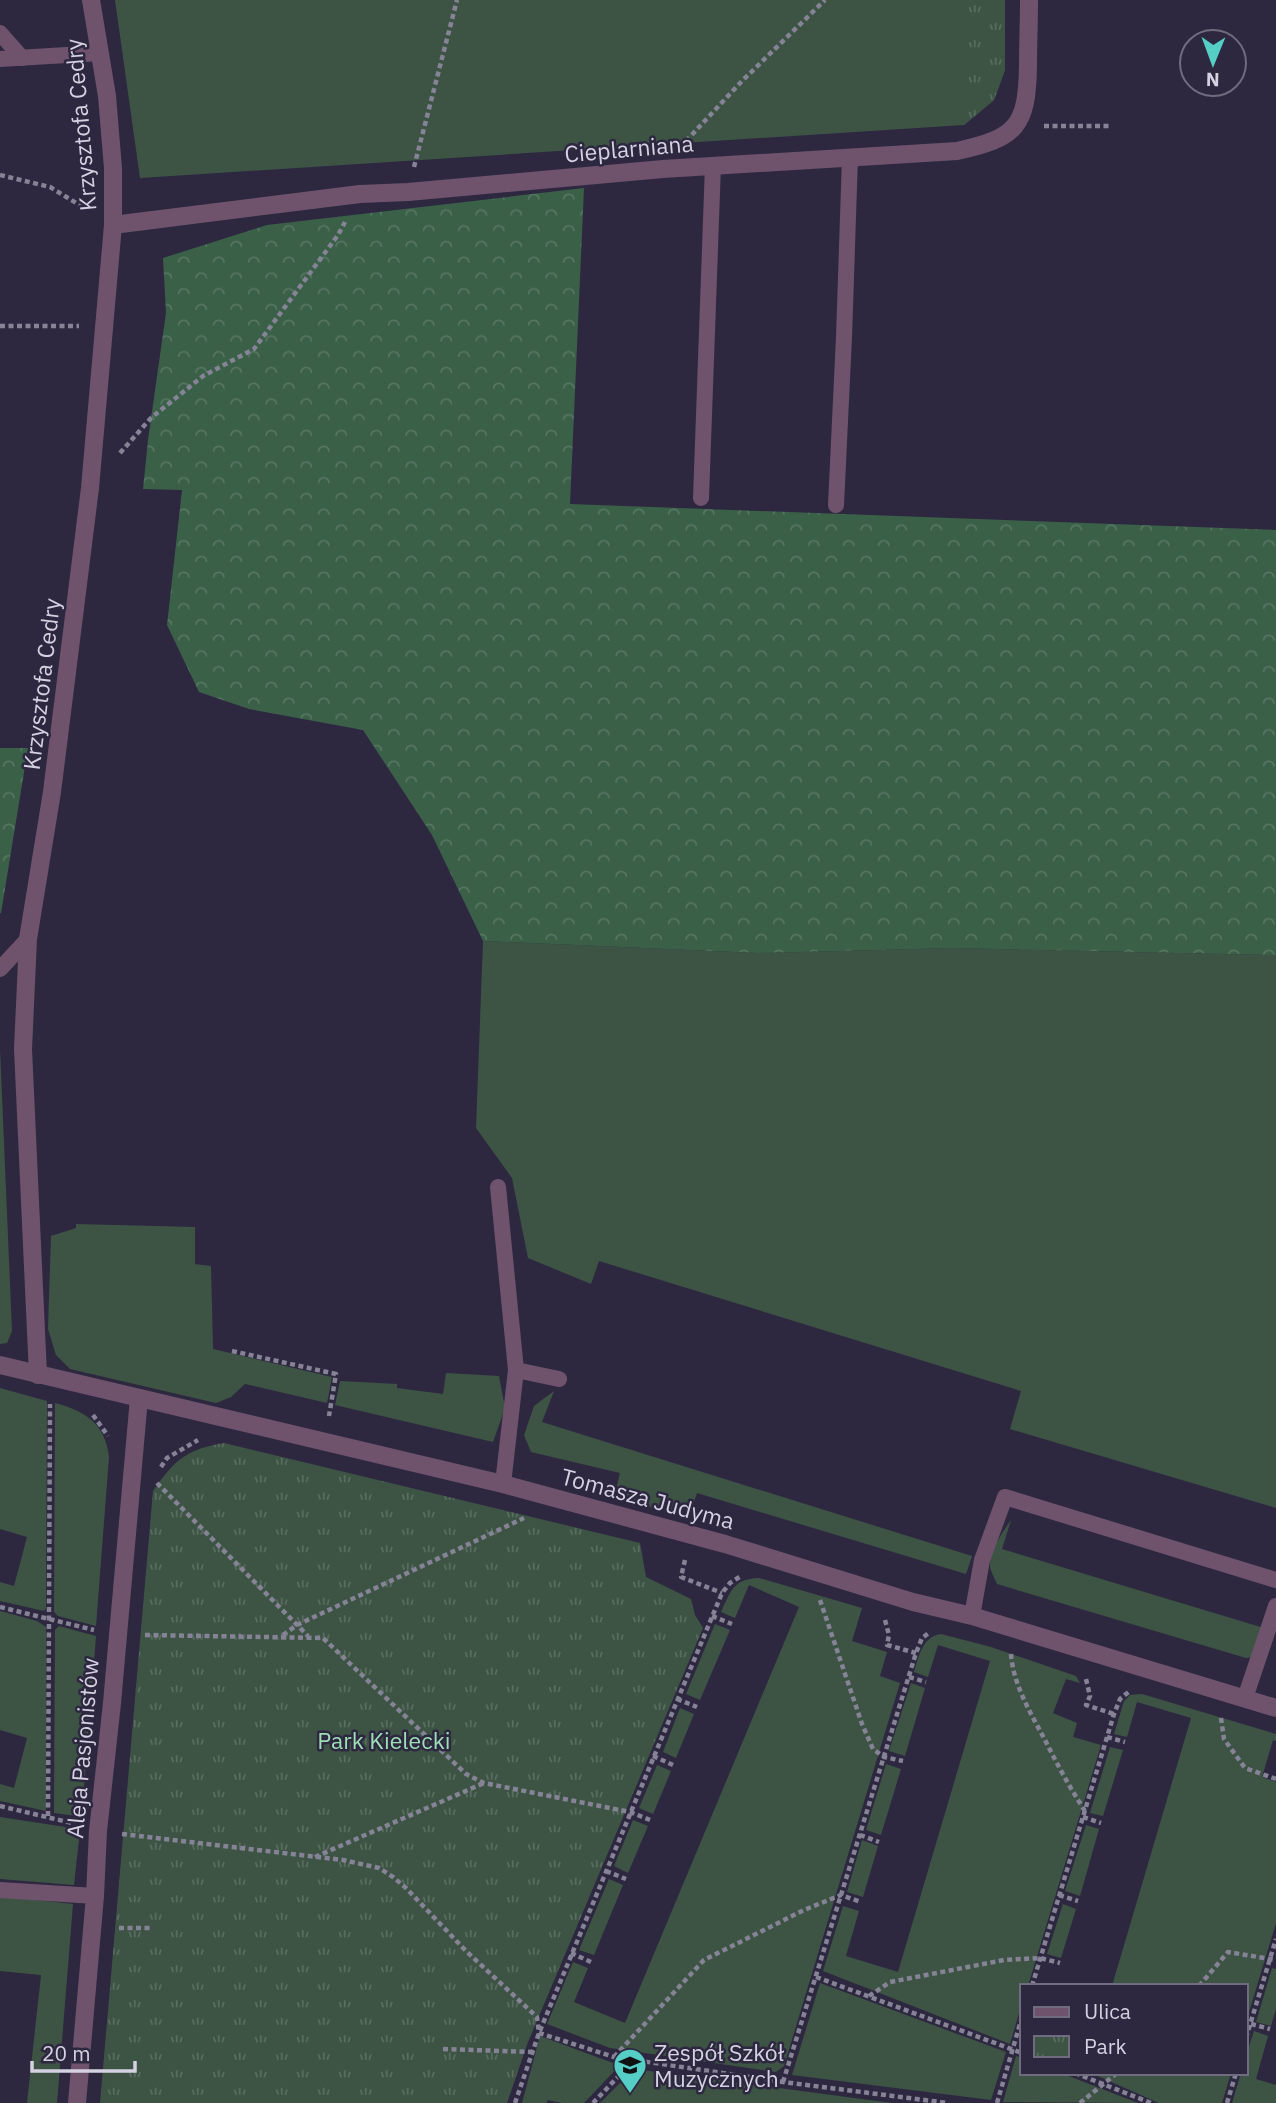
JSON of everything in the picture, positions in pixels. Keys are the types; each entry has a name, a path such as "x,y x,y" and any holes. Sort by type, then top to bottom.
{"street":[{"name":"Krzysztofa Cedry","path":"44,1376 23,1049 28,939 54,778 90,488 113,225 114,168 107,96 91,0"},
{"path":"1015,126 1024,114 1027,101 1029,0"},
{"name":"Cieplarniana","path":"113,225 360,194 713,165 957,151 997,139 1015,126"},
{"name":"Tomasza Judyma","path":"0,1365 503,1484 725,1544 1276,1708"},
{"name":"Aleja Pasjonistów","path":"77,2103 98,1830 134,1474 139,1398"}],"lane":[{"path":"0,33 22,58"},
{"path":"0,59 100,53"},
{"path":"836,505 850,157"},
{"path":"701,499 713,165"},
{"path":"0,970 28,939"},
{"path":"498,1186 516,1370 503,1484"},
{"path":"516,1370 559,1379"},
{"path":"972,1616 982,1560 1005,1497 1276,1580"},
{"path":"1245,1698 1276,1606"},
{"path":"0,1890 95,1896"}],"path":[{"path":"408,192 457,0"},
{"path":"663,169 716,108 825,0"},
{"path":"1015,126 1109,126"},
{"path":"0,175 50,187 113,225"},
{"path":"90,488 151,418 203,376 254,349 338,235 360,194"},
{"path":"0,326 104,326"},
{"path":"232,1351 337,1374 324,1442"},
{"path":"44,1376 49,1620 48,1816"},
{"path":"160,1469 167,1458 195,1440 208,1439"},
{"path":"151,1489 154,1480 308,1637"},
{"path":"282,1636 297,1625 534,1514"},
{"path":"818,1591 862,1724 873,1749 884,1757 903,1761"},
{"path":"514,2103 538,2033 722,1593"},
{"path":"0,1607 117,1635 323,1638 466,1774 484,1783 630,1811 650,1820"},
{"path":"712,1616 732,1624"},
{"path":"1012,1650 1017,1682 1028,1708 1084,1814 1101,1823"},
{"path":"783,2082 916,1653"},
{"path":"909,1677 926,1682"},
{"path":"677,1699 697,1707"},
{"path":"1033,1984 1114,1714"},
{"path":"1220,1714 1224,1739 1245,1768 1276,1779"},
{"path":"1108,1737 1125,1742"},
{"path":"653,1756 673,1765"},
{"path":"314,1857 484,1783"},
{"path":"0,1806 98,1830 314,1857 379,1868 407,1888 466,1951 537,2017 538,2033"},
{"path":"860,1835 879,1842"},
{"path":"606,1871 626,1879"},
{"path":"614,2057 704,1960 804,1910 841,1895 861,1902"},
{"path":"1059,1895 1078,1901"},
{"path":"1248,2032 1273,1959 1276,1939"},
{"path":"1201,1984 1228,1952 1273,1959"},
{"path":"572,1953 591,1962"},
{"path":"869,1996 890,1982 1004,1960 1041,1958 1060,1963"},
{"path":"816,1977 1020,2052"},
{"path":"997,2103 1020,2024"},
{"path":"1251,2024 1270,2029"},
{"path":"538,2033 614,2057 948,2103"},
{"path":"443,2049 532,2052"},
{"path":"593,2103 635,2060"},
{"path":"1080,2075 1152,2103"},
{"path":"1080,2103 1115,2075"},
{"path":"1227,2103 1235,2075"}],"green space":[{"path":"115,0 1005,0 1005,70 994,100 964,125 140,178"},
{"path":"968,0 1005,0 1005,70 994,100 964,125"},
{"path":"584,188 570,504 1276,530 1276,955 952,948 758,953 483,941 432,835 363,730 249,709 199,692 167,625 182,490 143,489 166,313 163,258 267,225"},
{"path":"0,748 28,748 1,913 0,913"},
{"path":"483,941 758,953 952,948 1276,955 1276,1508 1010,1429 1021,1391 599,1261 591,1284 528,1258 512,1178 476,1128"},
{"path":"0,1049 12,1331 7,1343 0,1344"},
{"path":"76,1224 195,1227 195,1264 211,1266 213,1349 332,1377 327,1403 245,1384 231,1397 216,1403 70,1369 56,1355 48,1329 51,1236 76,1228"},
{"path":"446,1373 499,1376 505,1408 493,1442 335,1405 340,1381 397,1384 397,1388 443,1394"},
{"path":"0,1388 47,1401 44,1611 0,1601 0,1582 14,1586 27,1537 0,1529"},
{"path":"554,1391 542,1422 972,1556 966,1574 697,1493 693,1505 675,1513 614,1498 620,1473 531,1452 524,1435 534,1406"},
{"path":"55,1403 85,1415 98,1428 107,1446 109,1457 96,1626 58,1616 54,1612"},
{"name":"Park Kielecki","path":"224,1443 640,1543 646,1577 691,1599 695,1615 703,1628 528,2042 507,2103 100,2103 153,1491 182,1458 200,1449"},
{"path":"1011,1520 1002,1549 1264,1628 1253,1657 1246,1658 997,1584 990,1561 997,1542"},
{"path":"759,1578 862,1608 852,1641 887,1652 880,1676 900,1683 784,2066 776,2072 610,2048 547,2024 573,1962 588,1968 574,2002 625,2023 799,1607 749,1585 735,1618 721,1612 738,1584"},
{"path":"0,1611 37,1621 46,1627 46,1811 0,1801 0,1784 14,1788 27,1738 0,1730"},
{"path":"715,1624 730,1630 700,1700 686,1694"},
{"path":"59,1626 96,1636 82,1812 76,1816 54,1813 55,1630"},
{"path":"941,1634 991,1647 1076,1676 1080,1683 1066,1679 1053,1713 1077,1723 1073,1737 1101,1745 1029,1984 1020,1984 1020,2010 1010,2044 823,1971 843,1906 859,1911 846,1956 898,1972 990,1661 938,1645 928,1677 914,1672 925,1643"},
{"path":"911,1683 925,1688 905,1756 889,1751"},
{"path":"1142,1694 1276,1734 1276,1741 1273,1740 1262,1777 1276,1782 1276,1923 1248,2015 1248,1984 1113,1984 1191,1718 1137,1702 1127,1737 1114,1734 1124,1701 1130,1695"},
{"path":"680,1708 694,1714 676,1758 663,1752"},
{"path":"1110,1747 1123,1750 1103,1816 1090,1813"},
{"path":"886,1764 901,1769 881,1835 866,1830"},
{"path":"657,1765 671,1771 653,1814 639,1808"},
{"path":"0,1817 72,1828 79,1839 74,1885 0,1879"},
{"path":"633,1820 648,1826 628,1873 614,1866"},
{"path":"1086,1825 1099,1829 1080,1896 1065,1891"},
{"path":"862,1840 878,1846 863,1897 847,1892"},
{"path":"609,1879 623,1885 594,1955 579,1950"},
{"path":"0,1896 73,1904 57,2103 27,2103 41,1975 0,1971"},
{"path":"1063,1904 1076,1909 1061,1958 1047,1954"},
{"path":"1272,1968 1276,1969 1276,2009 1271,2026 1256,2022"},
{"path":"820,1983 1006,2052 991,2100 792,2075"},
{"path":"1254,2031 1268,2036 1256,2079 1276,2085 1276,2103 1232,2103 1240,2075 1248,2075 1248,2050"},
{"path":"540,2036 613,2063 622,2063 584,2103 548,2100 546,2103 522,2103"},
{"path":"1016,2056 1020,2057 1020,2075 1066,2075 1138,2103 1003,2102"},
{"path":"634,2069 892,2103 600,2103"},
{"path":"1096,2075 1230,2075 1222,2103 1159,2103"}],"place":[{"name":"Zespół Szkół Muzycznych","path":"630,2095"}]}
